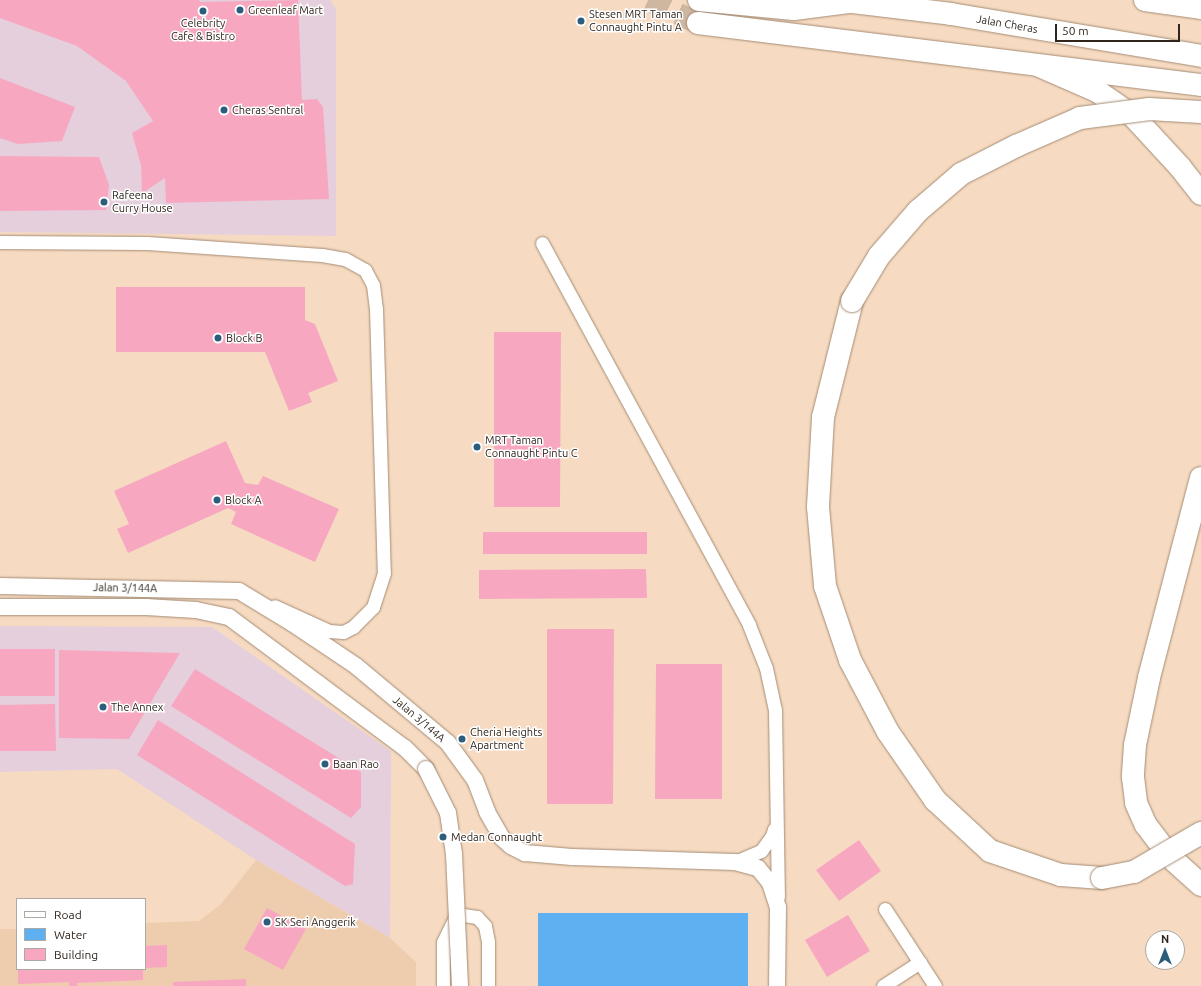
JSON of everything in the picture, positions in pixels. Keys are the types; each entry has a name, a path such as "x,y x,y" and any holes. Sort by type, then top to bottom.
{"highway":[{"name":"Jalan Cheras","path":"699,0 794,9 843,1 952,14 1201,56"},
{"path":"1145,0 1174,2 1201,8"},
{"path":"698,23 1201,85"},
{"path":"1037,65 1097,91 1133,116 1180,167 1201,194"},
{"path":"1201,112 1149,109 1080,118 1016,146 961,174 918,212 878,256 852,301 823,417 818,507 825,586 850,660 888,732 935,800 990,851 1060,875 1102,878 1134,872 1201,833"},
{"path":"1201,478 1151,671 1135,745 1134,777 1136,802 1146,825 1170,857 1201,885"}],"street":[{"path":"0,242 146,243 322,255 345,259 365,270 373,285 384,573 373,607 353,627 344,632 329,631 239,591"},
{"path":"542,244 752,632 766,668 775,710 775,823 778,907"},
{"name":"Jalan 3/144A","path":"0,586 239,591 292,623 356,666 448,744 475,780 487,812 502,838 511,846 525,853 572,857 735,862 758,868 770,882 778,907 777,986"},
{"name":"Jalan 3/144A","path":"0,607 146,607 196,610 229,617 405,748 426,769 448,813 454,854 460,986"},
{"path":"735,862 761,850 772,836 775,823"},
{"path":"885,909 935,986"},
{"path":"443,986 443,942 454,919 463,915 477,917 485,926 488,942 488,986"},
{"path":"883,986 920,962"}],"shaded area":[{"path":"0,0 330,0 336,9 336,236 0,232"},
{"path":"0,626 212,627 391,751 390,938 256,860 117,769 0,772"},
{"name":"SK Seri Anggerik","path":"256,860 390,938 416,962 416,986 0,986 0,929 16,929 16,970 146,970 146,923 199,921 221,904"}],"water":[{"path":"538,913 748,913 748,986 538,986"}],"building":[{"name":"Cheras Sentral","path":"0,0 199,0 200,2 298,0 302,100 317,99 323,107 329,199 166,203 165,178 142,193 141,165 132,133 153,121 126,81 77,46 0,18"},
{"path":"0,78 75,107 62,141 18,144 0,138"},
{"path":"0,156 99,157 109,185 106,210 0,211"},
{"name":"Block B","path":"116,287 305,287 305,320 315,324 338,381 308,393 312,402 289,411 265,352 116,352"},
{"path":"494,332 561,332 560,507 494,507"},
{"name":"Block A","path":"226,441 245,483 258,485 263,476 339,509 315,562 231,524 236,512 228,508 128,553 117,529 129,524 114,491"},
{"path":"483,532 647,532 647,554 483,554"},
{"path":"646,569 647,598 479,599 479,570"},
{"path":"547,629 614,629 613,804 547,804"},
{"path":"0,649 55,649 55,696 0,696"},
{"name":"The Annex","path":"59,650 180,653 129,739 59,738"},
{"path":"656,664 722,664 722,799 655,799"},
{"path":"195,669 361,772 361,807 351,818 171,706"},
{"path":"55,704 56,751 0,751 0,705"},
{"path":"158,720 355,844 353,884 345,886 137,755"},
{"path":"859,840 881,871 839,901 816,870"},
{"path":"267,908 306,929 283,970 244,949"},
{"path":"848,915 870,951 827,977 805,940"},
{"path":"167,945 167,967 146,968 146,946"},
{"path":"18,970 143,970 143,980 77,983 77,986 69,986 69,982 18,984"},
{"path":"246,979 246,986 173,986 173,982"}],"tunnel":[{"path":"648,0 698,23"}],"place":[{"name":"Greenleaf Mart","path":"240,10"},
{"name":"Celebrity Cafe & Bistro","path":"203,11"},
{"name":"Stesen MRT Taman Connaught Pintu A","path":"581,21"},
{"name":"Cheras Sentral","path":"224,110"},
{"name":"Rafeena Curry House","path":"104,202"},
{"name":"Block B","path":"218,338"},
{"name":"MRT Taman Connaught Pintu C","path":"477,447"},
{"name":"Block A","path":"217,500"},
{"name":"The Annex","path":"103,707"},
{"name":"Cheria Heights Apartment","path":"462,739"},
{"name":"Baan Rao","path":"325,764"},
{"name":"Medan Connaught","path":"443,837"},
{"name":"SK Seri Anggerik","path":"267,922"}]}
